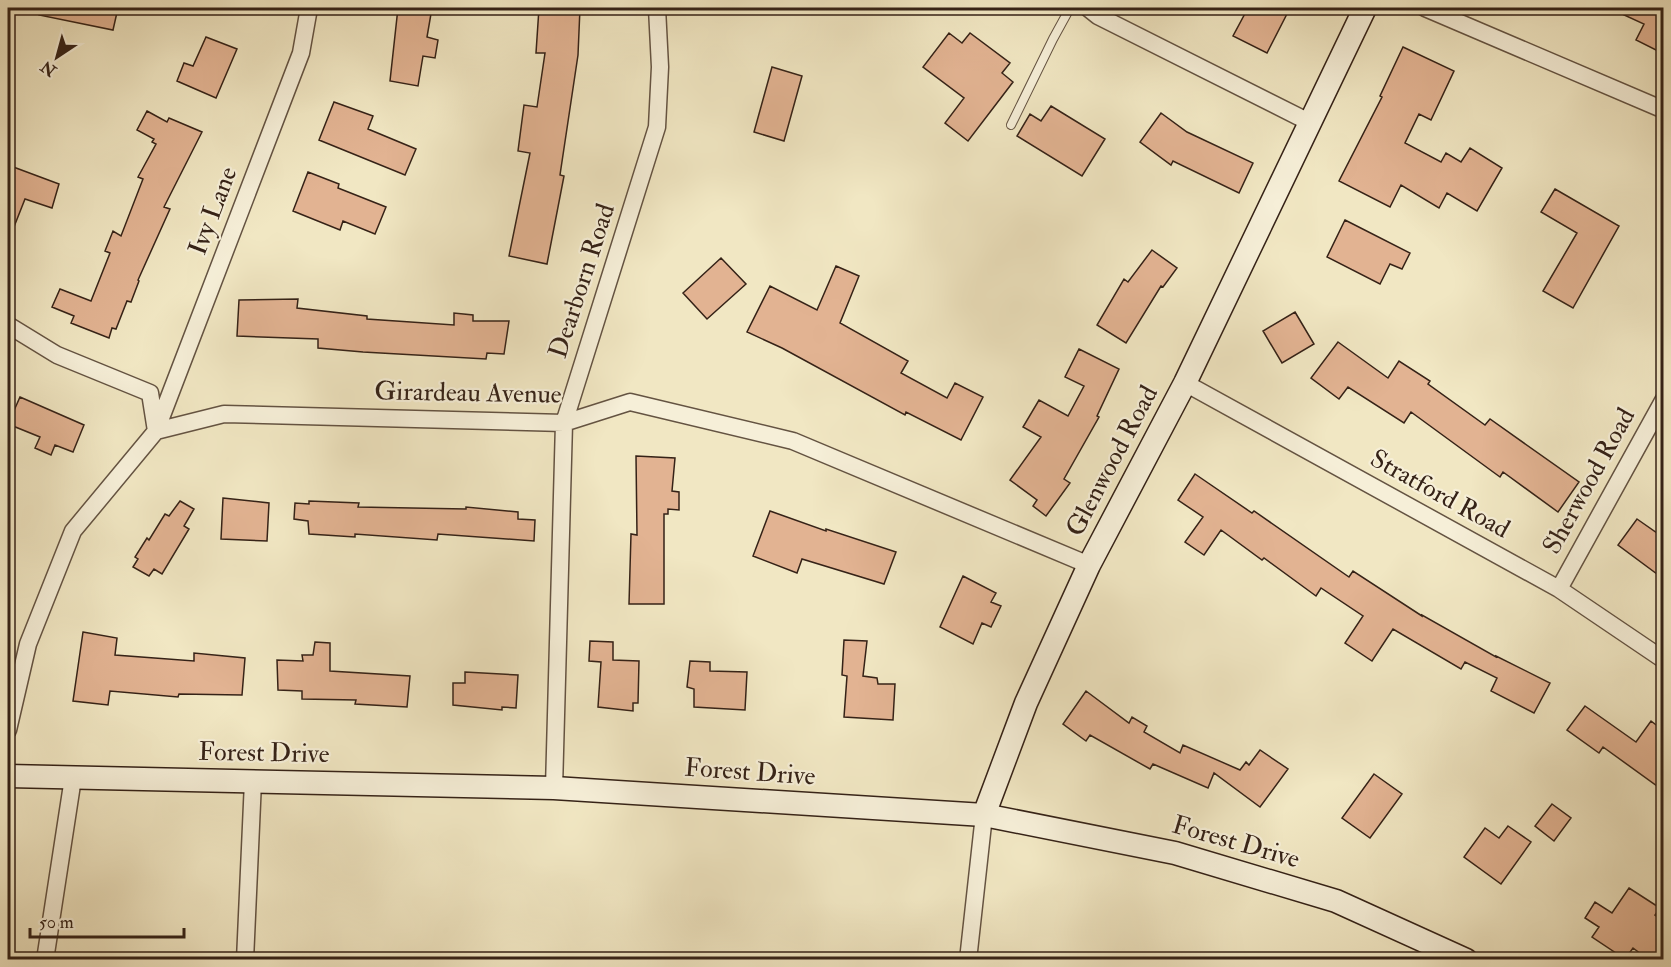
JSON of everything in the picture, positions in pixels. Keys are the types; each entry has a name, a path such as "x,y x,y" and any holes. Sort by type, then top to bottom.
{"main road":[{"name":"Glenwood Road","path":"984,815 1026,703 1089,565 1185,383 1365,8"},
{"name":"Forest Drive","path":"8,776 554,788 984,815 1175,853 1325,898 1466,960"}],"street":[{"name":"Ivy Lane","path":"8,730 28,644 73,531 156,431 301,53 309,8"},
{"name":"Dearborn Road","path":"554,788 564,423 657,128 660,67 657,8"},
{"path":"1088,8 1098,16 1309,122"},
{"path":"1425,8 1664,110"},
{"path":"8,325 57,355 150,393 156,431"},
{"name":"Stratford Road","path":"1185,383 1559,588 1664,660"},
{"name":"Sherwood Road","path":"1559,588 1664,399"},
{"name":"Girardeau Avenue","path":"156,431 224,414 564,423 630,402 793,441 1089,565"},
{"path":"45,960 73,778"},
{"path":"245,960 253,781"},
{"name":"Glenwood Road","path":"968,960 984,815"}],"lane":[{"path":"1011,125 1070,8"}],"building":[{"path":"40,8 118,8 113,30 39,15"},
{"path":"398,8 432,8 427,37 438,40 435,58 423,56 418,86 390,81"},
{"path":"539,8 580,8 578,55 560,175 564,176 547,264 509,256 530,153 518,151 524,105 537,107 545,53 536,53"},
{"path":"1248,8 1290,8 1267,53 1233,36"},
{"path":"1609,8 1664,8 1664,54 1636,40 1644,24"},
{"path":"949,33 962,43 970,33 1010,63 1002,73 1013,82 968,141 945,123 964,98 923,67"},
{"path":"206,37 237,49 216,98 177,81 184,63 193,66"},
{"path":"1403,47 1454,71 1431,120 1419,114 1405,143 1441,162 1446,153 1461,162 1470,148 1502,168 1477,211 1447,193 1439,208 1401,185 1390,207 1339,181 1382,97 1380,96"},
{"path":"772,67 802,76 784,141 754,132"},
{"path":"334,102 373,116 368,129 416,149 405,175 319,140"},
{"path":"1051,106 1105,139 1082,176 1017,136 1030,114 1041,121"},
{"path":"147,111 167,122 169,118 202,132 164,207 170,209 138,280 131,302 127,301 116,329 112,328 109,338 71,323 74,316 52,307 60,289 91,301 110,253 105,251 113,231 121,236 143,179 138,177 156,144 152,142 154,139 137,130"},
{"path":"1161,113 1187,132 1253,163 1239,193 1173,161 1171,165 1140,142"},
{"path":"8,165 59,184 52,208 25,199 8,242"},
{"path":"308,172 339,184 338,188 386,207 375,234 343,221 340,230 293,211"},
{"path":"1555,189 1619,226 1573,308 1543,291 1577,233 1541,212"},
{"path":"1345,220 1410,253 1402,269 1390,264 1380,284 1327,257"},
{"path":"1152,250 1177,268 1163,287 1161,286 1126,343 1097,325 1124,279 1128,282"},
{"path":"721,258 746,284 707,319 683,293"},
{"path":"836,266 859,276 840,323 908,361 901,373 947,398 955,383 983,397 961,440 906,412 905,415 782,348 747,332 770,286 817,310"},
{"path":"298,299 297,308 367,316 367,319 454,325 454,313 473,315 473,321 509,321 504,354 487,353 486,359 363,352 318,348 318,339 237,336 239,300"},
{"path":"1295,312 1314,344 1282,363 1263,331"},
{"path":"1338,342 1388,378 1399,361 1430,381 1428,384 1485,425 1490,419 1579,482 1558,512 1503,472 1500,477 1411,412 1404,423 1348,387 1339,399 1311,378"},
{"path":"1079,349 1119,369 1097,416 1099,417 1064,479 1070,483 1046,516 1033,506 1037,500 1010,480 1041,437 1023,427 1039,400 1068,416 1084,386 1065,377"},
{"path":"20,397 84,425 73,452 55,445 51,455 35,448 40,437 8,424"},
{"path":"636,456 675,458 672,491 679,492 679,510 668,509 668,514 664,514 664,604 629,604 631,534 637,535"},
{"path":"1195,474 1252,513 1254,511 1349,577 1353,571 1422,616 1496,657 1550,683 1534,713 1491,691 1497,678 1465,662 1461,669 1393,629 1372,661 1345,643 1363,616 1321,588 1316,596 1221,530 1204,555 1185,542 1203,517 1178,500"},
{"path":"223,498 269,503 267,541 221,539"},
{"path":"180,501 194,509 184,526 189,529 162,574 154,569 149,576 133,567 138,559 135,557 165,514 169,516"},
{"path":"309,501 359,503 358,507 466,509 466,507 518,512 518,519 535,520 534,541 438,534 437,540 355,534 355,537 309,534 308,521 294,519 295,503 309,504"},
{"path":"770,511 896,552 884,584 802,559 797,573 753,556"},
{"path":"1637,519 1664,538 1664,565 1657,574 1618,545"},
{"path":"963,576 996,593 991,602 1001,606 991,627 982,623 973,644 940,627"},
{"path":"83,632 117,638 115,655 194,661 194,653 245,658 242,695 179,694 178,697 110,691 108,705 73,701"},
{"path":"844,640 867,641 863,676 877,678 878,684 895,684 893,720 844,717 847,676 842,675"},
{"path":"590,641 613,642 613,660 639,661 638,703 633,703 633,711 598,707 601,662 589,661"},
{"path":"315,642 330,643 330,671 410,676 407,707 355,704 356,700 302,699 302,691 278,690 277,660 303,661 302,655 313,655"},
{"path":"690,661 710,662 710,671 747,672 745,710 694,707 694,689 687,687"},
{"path":"465,672 518,675 516,708 502,707 502,710 453,705 453,683 465,683"},
{"path":"1086,691 1129,723 1132,717 1147,726 1144,732 1180,753 1183,745 1240,770 1246,762 1249,765 1260,750 1288,769 1260,807 1214,773 1208,788 1153,764 1150,769 1090,735 1086,741 1063,724"},
{"path":"1585,706 1636,742 1651,721 1664,731 1664,791 1603,747 1599,753 1567,730"},
{"path":"1374,774 1402,794 1370,838 1342,818"},
{"path":"1552,804 1571,818 1554,841 1535,826"},
{"path":"1508,826 1531,842 1501,884 1464,857 1485,828 1499,838"},
{"path":"1629,888 1660,908 1655,915 1664,922 1664,960 1649,960 1633,948 1625,959 1592,937 1599,927 1585,918 1595,902 1612,913"}]}
